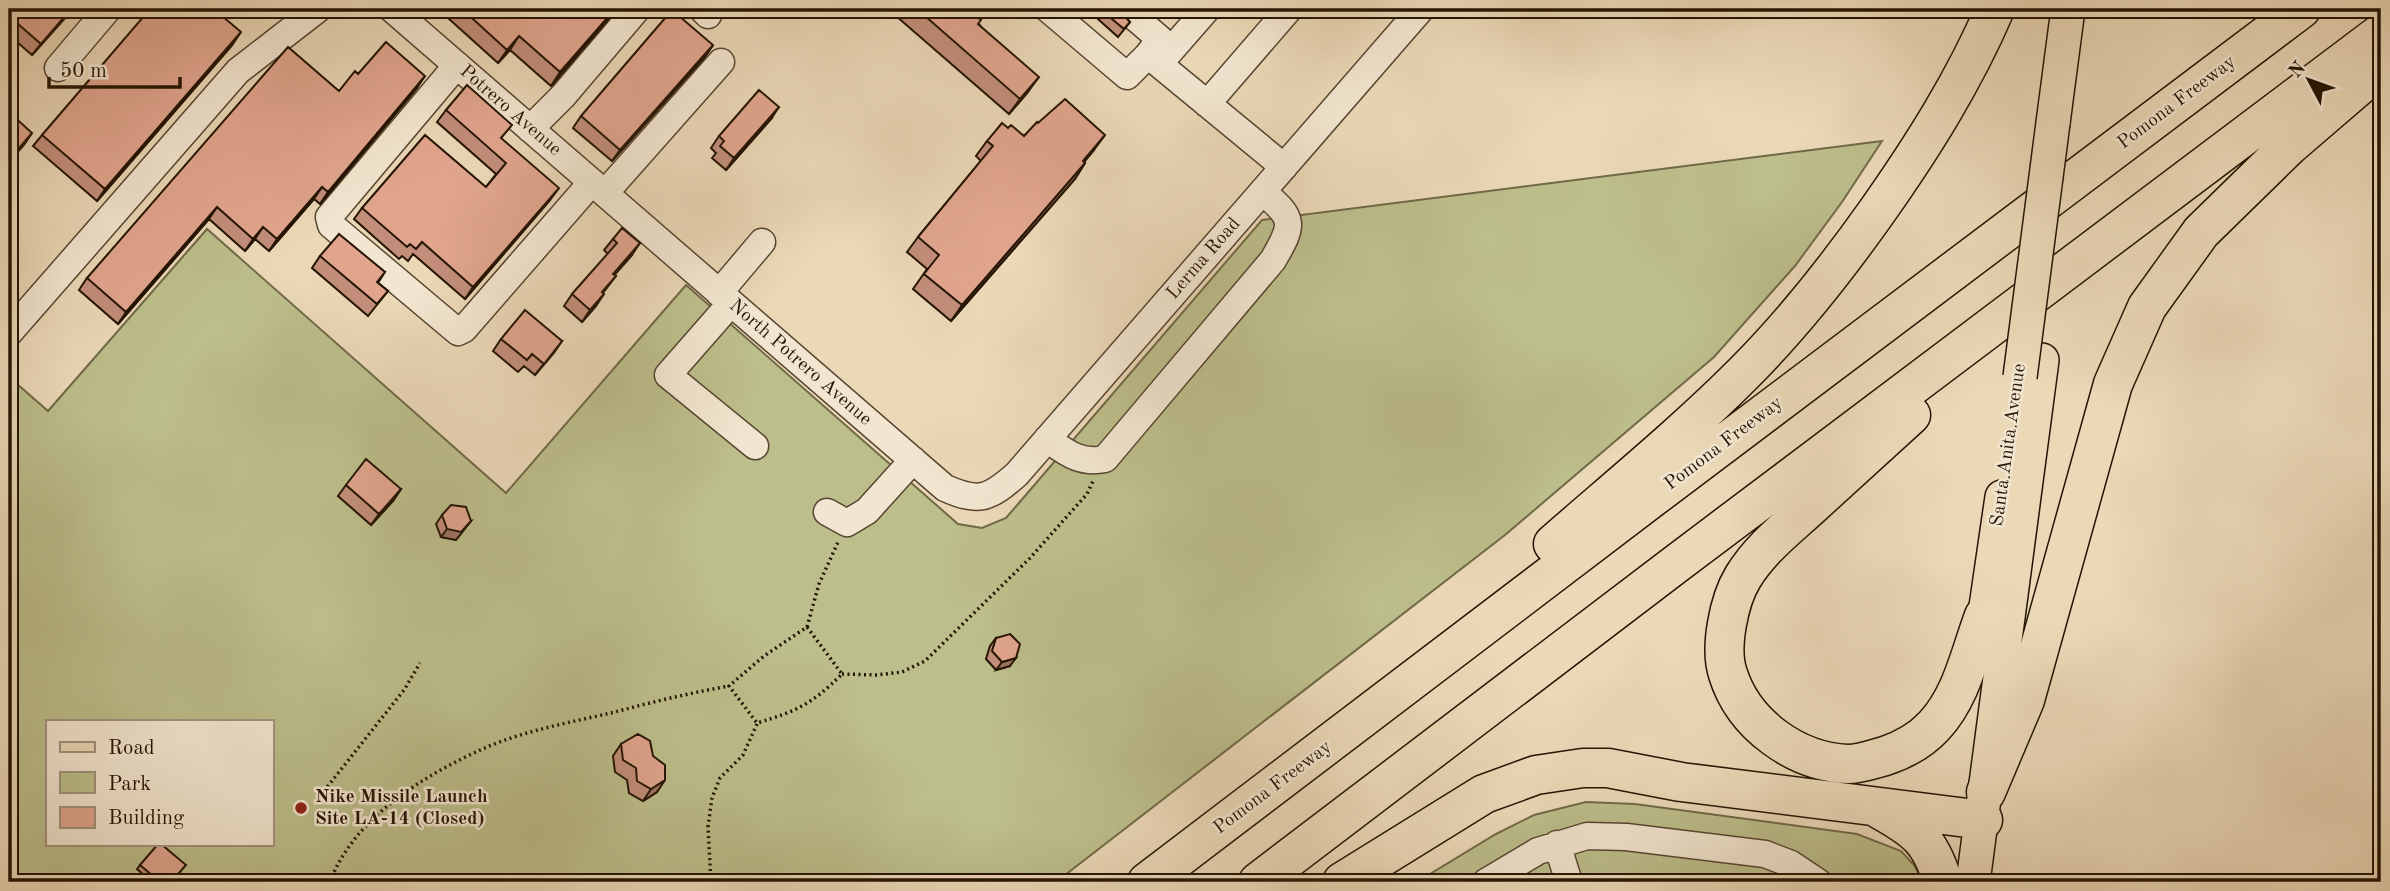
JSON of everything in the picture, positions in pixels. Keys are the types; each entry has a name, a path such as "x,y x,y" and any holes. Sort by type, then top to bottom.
{"highway":[{"path":"1274,788 1688,427 1796,318 1919,152 1971,61 1995,9"},
{"path":"2071,184 2263,9"},
{"name":"Pomona Freeway","path":"1147,882 2301,9"},
{"path":"1258,882 2381,33"},
{"path":"1342,882 1485,794 1512,783 1559,771 1608,768 1681,782 1874,806 1977,810 2025,700 2113,384 2147,307 2201,232 2235,196 2381,67"},
{"path":"1984,616 1954,699 1934,726 1912,744 1874,759 1851,764 1824,761 1798,752 1767,732 1744,705 1727,673 1725,642 1728,613 1742,578 1764,549 2078,262"},
{"path":"1874,806 1905,823 1917,834 1936,857 1943,882"}],"main road":[{"name":"Santa Anita Avenue","path":"1954,882 1977,810 2063,115 2068,9"},
{"name":"Santa Anita Avenue","path":"2063,115 2086,9"},
{"name":"Santa Anita Avenue","path":"1973,882 1984,616 2031,369"}],"street":[{"path":"58,68 108,9"},
{"path":"9,333 238,71 318,9"},
{"name":"Potrero Avenue","path":"392,9 628,213"},
{"path":"530,129 563,96 637,9"},
{"path":"1048,9 1127,76 1154,59 1207,9"},
{"path":"1125,9 1160,38 1154,59"},
{"path":"1207,104 1289,9"},
{"name":"Lerma Road","path":"980,498 998,492 1017,474 1421,9"},
{"path":"1154,59 1284,167"},
{"path":"457,65 329,216 331,225 458,332 464,330 721,62"},
{"path":"1047,439 1069,454 1089,462 1105,459 1273,260 1289,233 1287,218 1262,192"},
{"name":"North Potrero Avenue","path":"628,213 945,488 965,497 980,498"},
{"path":"755,446 668,375 725,298 762,242"},
{"path":"837,517 867,511 913,460"},
{"path":"1486,882 1538,851 1587,836 1626,837 1765,854 1791,864 1818,882"},
{"path":"1557,844 1569,882"}],"path":[{"path":"711,882 708,827 712,798 720,778 743,755 757,723 789,713 819,697 842,674 877,675 902,672 925,661 1030,558 1087,494 1105,459"},
{"path":"330,882 356,838 386,805 425,779 488,747 548,727 729,686 765,656 807,627 837,517"},
{"path":"807,627 842,674"},
{"path":"324,791 404,690 420,663"},
{"path":"729,686 757,723"}],"green space":[{"path":"1882,141 1795,266 1714,357 1505,535 1056,882 9,882 9,377 48,411 207,229 506,493 686,285 958,524 982,528 1006,518 1262,220"},
{"path":"1586,802 1635,804 1857,834 1901,851 1914,865 1923,882 1417,882 1496,834 1534,815"}],"building":[{"path":"9,9 71,9 41,44 9,16"},
{"path":"150,9 214,9 241,32 105,189 42,135"},
{"path":"462,9 615,9 560,72 519,36 507,50"},
{"path":"917,9 980,9 975,15 981,20 978,24 1039,77 1020,99"},
{"path":"1100,9 1118,9 1130,22 1124,29"},
{"path":"672,10 713,45 620,150 581,116"},
{"path":"386,42 425,76 328,192 322,187 277,239 263,227 253,239 217,207 126,312 87,278 288,47 339,91 355,71 358,74"},
{"path":"467,85 512,125 501,138 559,188 473,287 422,242 416,249 410,244 407,247 362,208 425,135 486,187 506,163 446,110"},
{"path":"759,90 779,107 734,158 720,146 724,141 719,136"},
{"path":"1065,99 1105,135 1083,161 1085,163 962,305 924,274 939,255 918,237 993,146 987,141 1002,123 1008,128 1011,125 1024,136"},
{"path":"9,112 32,133 9,160"},
{"path":"622,228 640,243 613,274 616,276 590,310 572,294 617,243 613,239"},
{"path":"339,234 385,272 377,282 388,291 377,304 320,256"},
{"path":"525,310 562,341 544,364 532,354 527,360 501,339"},
{"path":"366,459 401,489 379,514 346,485"},
{"path":"451,505 466,507 471,521 461,532 447,529 442,515"},
{"path":"1010,634 1020,644 1016,658 1002,662 992,651 996,638"},
{"path":"638,734 650,741 653,756 665,765 665,780 651,789 637,781 636,768 623,760 621,744"},
{"path":"156,846 163,846 186,865 171,882 160,882 140,865"}],"place":[{"name":"Nike Missile Launch Site LA-14 (Closed)","path":"301,808"}]}
